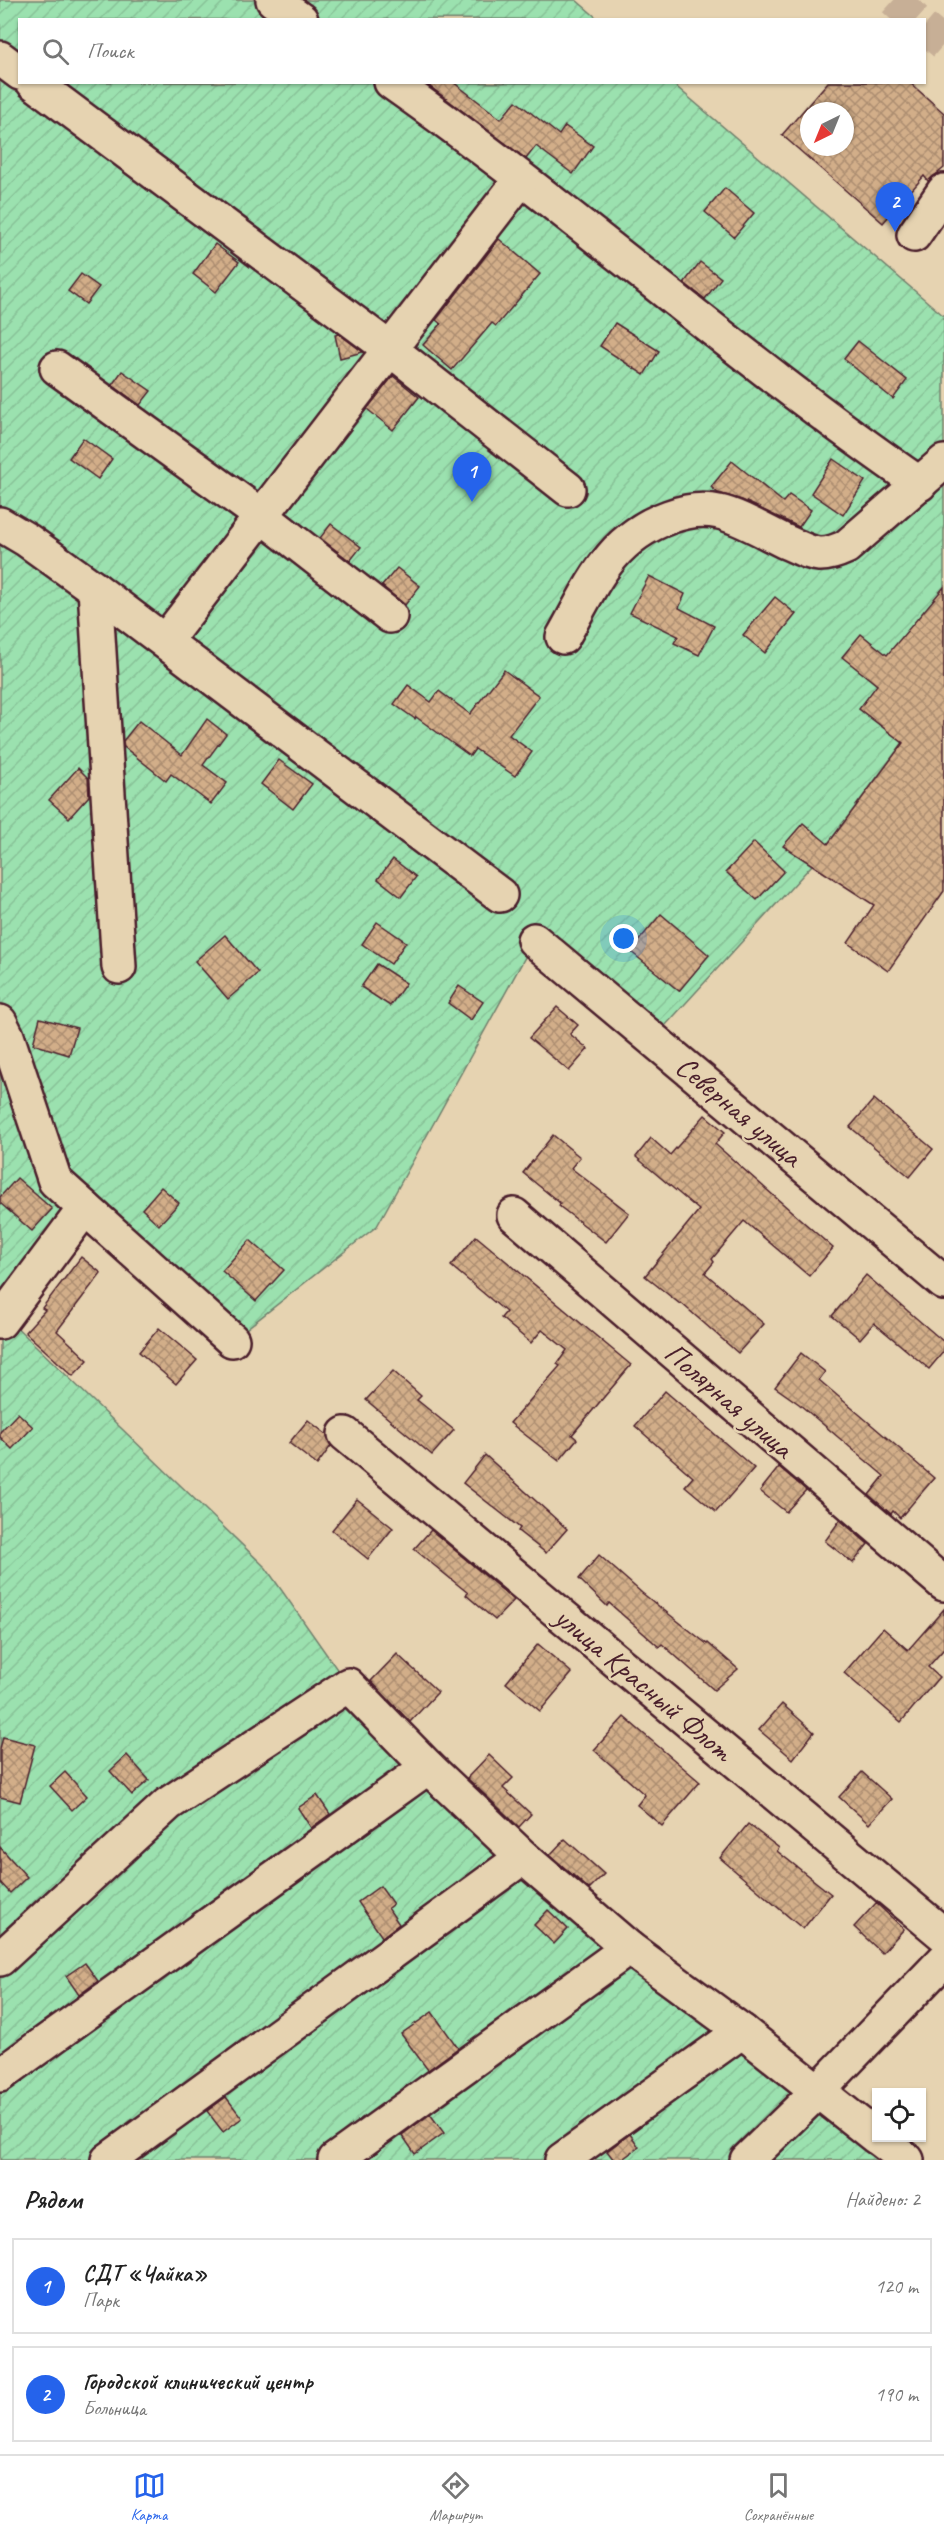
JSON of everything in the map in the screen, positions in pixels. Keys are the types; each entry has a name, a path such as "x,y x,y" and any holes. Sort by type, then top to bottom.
{"street":[{"path":"273,0 298,18"},
{"path":"0,58 18,72"},
{"path":"36,84 390,349 568,489"},
{"path":"394,84 521,179 848,435 920,484"},
{"path":"165,641 521,179"},
{"path":"914,235 944,190"},
{"path":"57,368 262,517 390,616"},
{"path":"563,637 604,565 625,541 647,525 686,510 719,512 812,553 829,555 846,547 944,462"},
{"path":"0,524 27,540 95,589 500,895"},
{"path":"95,589 119,967"},
{"name":"Северная улица","path":"534,940 944,1283"},
{"path":"0,1022 8,1036 55,1181 232,1340"},
{"path":"0,1322 6,1317 85,1208"},
{"name":"Полярная улица","path":"514,1215 944,1584"},
{"name":"улица Красный Флот","path":"345,1434 944,1935"},
{"path":"0,1959 168,1804 348,1685 428,1767 523,1857 629,1948 742,2031 872,2133"},
{"path":"0,2075 428,1767"},
{"path":"108,2160 523,1857"},
{"path":"335,2160 629,1948"},
{"path":"747,2160 818,2091 944,1960"},
{"path":"562,2160 742,2031"},
{"path":"884,2142 907,2160"}],"green space":[{"path":"0,0 576,0 597,18 18,18 18,84 673,84 944,316 944,687 812,865 653,1039 534,941 377,1226 232,1340 85,1208 6,1317 266,1568 348,1685 428,1767 872,2131 872,2142 885,2142 907,2160 0,2160"}],"building":[{"path":"427,84 456,84 501,119 516,101 559,135 565,126 593,146 573,174 536,146 526,159"},
{"path":"826,84 911,84 944,113 944,168 928,181 924,176 883,223 806,156 854,156 854,102 811,102"},
{"path":"800,114 800,151 782,135"},
{"path":"725,188 754,213 734,237 705,212"},
{"path":"499,239 540,274 496,326 492,323 452,370 423,345 441,324 436,320"},
{"path":"215,244 239,262 216,292 193,274"},
{"path":"700,262 721,278 705,299 684,283"},
{"path":"81,274 99,287 86,304 68,291"},
{"path":"615,323 659,351 644,375 600,346"},
{"path":"339,334 363,352 340,358 335,335"},
{"path":"858,341 907,380 893,399 844,359"},
{"path":"122,371 151,391 140,405 112,385"},
{"path":"393,376 419,397 393,430 367,409"},
{"path":"83,438 112,459 98,479 69,458"},
{"path":"833,459 865,481 843,515 811,493"},
{"path":"732,461 783,502 789,495 811,510 799,527 742,500 718,493 711,487"},
{"path":"331,524 361,547 350,561 320,538"},
{"path":"397,568 420,586 405,605 382,586"},
{"path":"649,576 685,594 679,608 714,626 699,655 674,643 678,636 630,613"},
{"path":"944,587 944,891 888,971 848,943 874,905 783,846 803,823 828,844 903,743 859,709 877,685 842,657 861,634 887,655"},
{"path":"775,597 796,614 765,653 743,635"},
{"path":"504,670 539,696 509,735 532,752 515,776 475,749 470,756 394,704 408,685 431,702 439,691 470,714"},
{"path":"207,719 226,734 203,765 227,783 211,804 171,774 166,781 124,747 123,741 139,721 182,755"},
{"path":"279,760 312,784 293,809 261,784"},
{"path":"78,768 88,778 89,796 69,818 49,800"},
{"path":"754,842 784,871 757,900 726,872"},
{"path":"393,859 416,877 401,897 378,879"},
{"path":"661,914 709,955 679,991 630,951"},
{"path":"377,922 406,942 391,964 362,944"},
{"path":"225,935 258,973 228,999 195,961"},
{"path":"377,964 406,983 390,1006 361,987"},
{"path":"459,986 483,1002 471,1020 448,1003"},
{"path":"557,1007 578,1025 570,1034 588,1049 569,1071 529,1038"},
{"path":"40,1018 77,1028 69,1055 33,1044"},
{"path":"874,1099 933,1149 910,1177 850,1127"},
{"path":"705,1115 725,1132 715,1144 833,1248 809,1276 744,1221 712,1259 714,1262 705,1273 764,1324 738,1353 681,1303 645,1276 699,1210 636,1157 651,1138 670,1155"},
{"path":"553,1135 580,1157 571,1168 629,1213 606,1242 559,1206 560,1203 523,1173"},
{"path":"17,1178 52,1209 32,1231 0,1203 0,1197"},
{"path":"161,1187 179,1203 159,1225 142,1209"},
{"path":"476,1236 631,1365 572,1435 577,1439 559,1461 510,1423 560,1366 557,1364 567,1350 542,1330 531,1343 501,1318 506,1312 451,1266"},
{"path":"250,1240 284,1270 256,1301 222,1271"},
{"path":"81,1257 101,1273 57,1331 88,1360 73,1376 25,1332 45,1310 42,1308"},
{"path":"866,1275 944,1342 944,1351 929,1369 874,1323 860,1339 832,1316"},
{"path":"159,1328 197,1360 176,1384 139,1352"},
{"path":"801,1353 825,1372 819,1380 934,1478 900,1518 893,1511 891,1514 869,1495 884,1476 799,1404 775,1387"},
{"path":"393,1371 421,1396 417,1400 454,1430 432,1455 366,1400"},
{"path":"665,1391 754,1468 716,1512 685,1486 693,1477 635,1426"},
{"path":"18,1413 33,1427 12,1449 0,1437 0,1432"},
{"path":"308,1420 327,1435 331,1446 317,1465 289,1443"},
{"path":"485,1455 567,1529 546,1553 518,1531 520,1528 463,1483"},
{"path":"779,1467 806,1490 786,1512 760,1491"},
{"path":"357,1499 393,1528 368,1559 332,1530"},
{"path":"840,1520 868,1544 853,1563 825,1541"},
{"path":"431,1530 514,1600 495,1620 466,1595 468,1593 414,1549"},
{"path":"599,1555 642,1593 738,1669 714,1690 662,1644 659,1647 609,1603 607,1606 579,1579"},
{"path":"944,1609 944,1649 928,1667 939,1677 901,1722 844,1673 883,1628 908,1650"},
{"path":"538,1644 572,1673 540,1711 506,1683"},
{"path":"397,1654 438,1692 410,1722 371,1681"},
{"path":"782,1704 814,1732 793,1759 759,1730"},
{"path":"624,1717 700,1782 662,1826 637,1805 645,1795 594,1750"},
{"path":"3,1737 35,1745 20,1802 0,1797 0,1749"},
{"path":"127,1755 149,1780 132,1795 110,1771"},
{"path":"489,1755 513,1778 503,1788 531,1814 519,1827 467,1778"},
{"path":"65,1772 87,1796 72,1810 50,1786"},
{"path":"862,1772 892,1799 869,1824 839,1797"},
{"path":"317,1795 330,1814 311,1828 298,1808"},
{"path":"748,1824 779,1848 777,1851 831,1894 803,1929 720,1858"},
{"path":"565,1839 604,1874 589,1889 550,1855"},
{"path":"0,1847 27,1877 10,1893 0,1882"},
{"path":"380,1886 393,1904 388,1908 399,1924 382,1937 358,1902"},
{"path":"876,1903 904,1929 882,1953 854,1927"},
{"path":"548,1910 568,1929 554,1944 534,1925"},
{"path":"85,1963 98,1981 79,1995 66,1976"},
{"path":"432,2012 458,2048 428,2070 401,2034"},
{"path":"226,2097 242,2118 223,2132 207,2111"},
{"path":"430,2114 444,2133 415,2154 402,2135"},
{"path":"630,2134 639,2147 621,2160 614,2160 607,2151"}],"tunnel":[{"path":"894,0 914,18"},
{"path":"926,29 944,44"}],"place":[{"name":"Городской клинический центр","path":"895,232"},
{"name":"СДТ «Чайка»","path":"472,502"}]}
